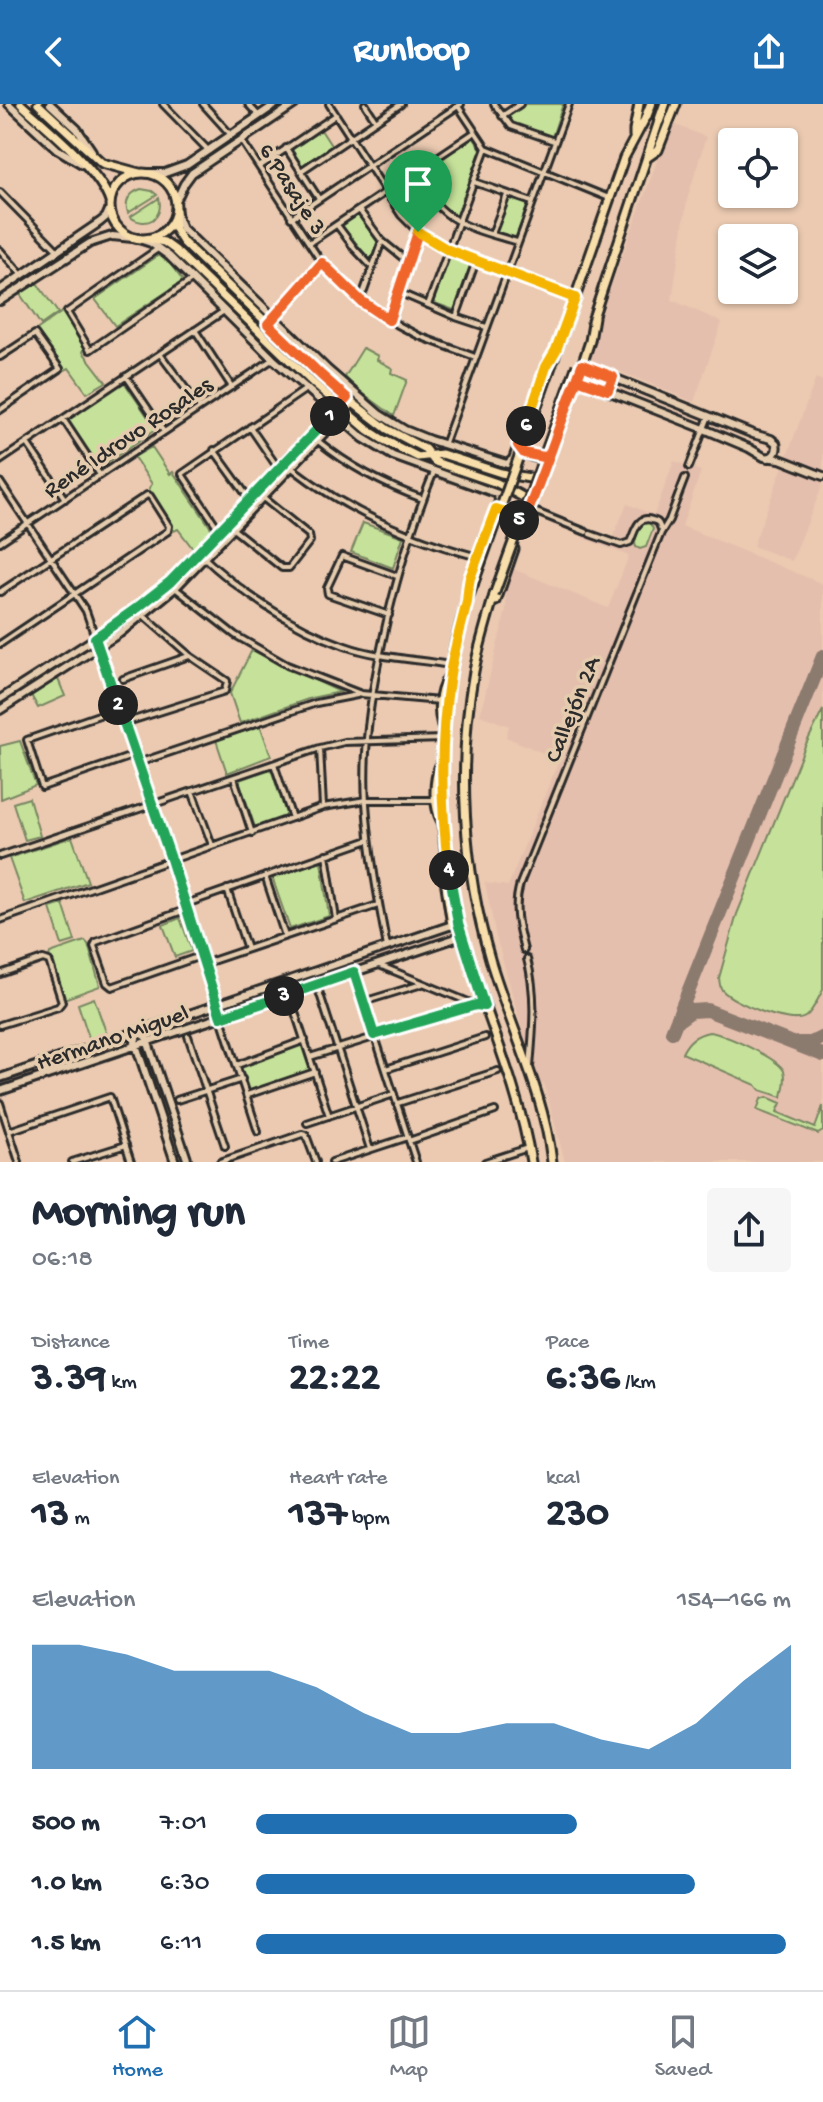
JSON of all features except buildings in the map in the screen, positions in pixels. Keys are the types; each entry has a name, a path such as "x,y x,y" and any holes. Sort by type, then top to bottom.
{"highway":[{"path":"646,117 651,104"},
{"path":"659,121 665,104"}],"main road":[{"path":"9,104 57,149 86,166"},
{"path":"21,104 86,166 106,192 112,219 119,229 159,248 306,389 397,448 418,457 442,454 501,473 541,480"},
{"path":"38,104 95,157 110,166 157,176 166,182 172,190 179,223 190,236 321,375 374,421 425,449 438,463 497,483 530,505"},
{"path":"50,104 77,129 95,157"},
{"path":"0,290 106,217 113,191 121,182 144,173 179,170 276,104"},
{"path":"295,104 192,173 182,187 174,217 175,229 183,242 379,414 405,430 507,464 513,459 546,367 555,354"},
{"path":"635,139 639,104"},
{"path":"648,157 658,150 676,104"},
{"path":"531,1162 517,1103 480,1006 462,936 455,924 442,860 447,854 444,735 452,668 468,599 624,158 646,117"},
{"path":"552,1162 529,1069 490,957 475,893 467,833 466,731 474,673 494,595 579,365 659,121"},
{"path":"149,239 167,229 174,217"},
{"path":"0,301 90,243 112,236 164,242 377,447 434,472 494,491 499,496 467,590 468,599"},
{"path":"579,365 768,438 776,443 777,450 773,456 764,457"},
{"path":"488,617 541,480 577,379 579,365"},
{"path":"608,390 613,377"},
{"path":"577,379 704,429 764,457 780,459 823,476"},
{"path":"0,699 95,638 170,582 350,401"},
{"path":"0,710 98,647 175,588 318,441 340,412"},
{"path":"764,457 758,451 758,445 768,438"},
{"path":"518,445 528,456 549,456"},
{"path":"496,509 523,524"},
{"path":"444,735 439,714 440,701 442,686 452,668"},
{"path":"443,759 436,775 436,799 437,812 444,826"},
{"name":"Hermano Miguel","path":"0,1078 455,924"},
{"name":"Hermano Miguel","path":"0,1091 222,1021 462,936"},
{"path":"175,1162 136,1046 138,1032 148,1042 188,1162"}],"street":[{"path":"163,104 209,151"},
{"name":"6 Pasaje 3","path":"203,104 232,135"},
{"path":"248,104 259,116"},
{"path":"329,104 401,215 418,232 448,250 575,298"},
{"path":"365,104 376,121"},
{"path":"301,171 401,104"},
{"path":"494,104 511,126 554,141"},
{"path":"502,116 520,104"},
{"path":"444,445 569,104"},
{"path":"291,218 459,105 486,148 610,198"},
{"path":"259,167 336,115"},
{"path":"309,243 475,132"},
{"name":"6 Pasaje 3","path":"242,141 322,263 361,301 419,336 475,357"},
{"path":"286,148 319,199"},
{"path":"428,305 486,148"},
{"path":"413,174 430,199 453,218 517,242"},
{"path":"474,182 532,202"},
{"path":"0,192 58,251"},
{"path":"492,234 507,194"},
{"path":"359,210 382,241 408,262"},
{"path":"337,225 372,267"},
{"path":"389,320 418,232"},
{"path":"364,291 382,241"},
{"path":"159,248 67,312 90,350 193,279"},
{"path":"0,250 22,275"},
{"path":"456,317 476,261"},
{"path":"271,320 322,263"},
{"path":"398,292 486,327"},
{"path":"0,461 225,310"},
{"path":"195,330 232,387"},
{"path":"0,357 35,334 60,369 0,410"},
{"path":"160,354 200,408"},
{"name":"René Idrovo Rosales","path":"0,542 273,359"},
{"path":"126,376 164,432"},
{"path":"220,531 182,472 306,389"},
{"path":"689,467 709,416"},
{"path":"63,419 100,475"},
{"path":"250,427 279,469"},
{"path":"318,441 367,476 423,499"},
{"path":"27,443 65,499"},
{"path":"214,450 250,500"},
{"path":"292,468 351,508 410,536 478,557"},
{"path":"387,947 369,840 366,741 371,696 397,576 434,472"},
{"name":"Callejón 2A","path":"524,950 515,908 518,892 685,478"},
{"path":"0,482 86,611 206,963 258,1132"},
{"path":"0,592 147,495 169,526 168,531 0,644"},
{"path":"233,529 282,568 289,568 310,541 309,535 263,498"},
{"path":"530,505 621,545 632,539 638,524 645,518 659,524 661,533"},
{"path":"199,553 244,591 289,621 347,647 452,668"},
{"path":"389,615 328,594 327,588 340,558 345,556 397,576"},
{"path":"175,588 235,635 287,665 361,694 440,701"},
{"path":"124,723 225,691 227,681 190,656 143,615"},
{"path":"123,679 190,656"},
{"path":"138,763 316,703 361,694"},
{"path":"119,708 27,740 42,787 135,755"},
{"path":"0,856 320,748 344,742 444,735"},
{"path":"320,748 323,807"},
{"path":"274,763 292,818"},
{"path":"233,777 252,833"},
{"path":"192,791 212,845"},
{"path":"0,920 323,807 366,800 436,799"},
{"path":"203,955 112,987 107,983 94,946 96,942 227,889 369,840"},
{"path":"326,854 336,919"},
{"path":"265,876 285,936"},
{"path":"227,889 247,949"},
{"path":"206,963 379,905"},
{"path":"0,974 43,959 49,961 62,998 61,1005 0,1025"},
{"path":"527,959 534,1009 529,1069"},
{"path":"377,965 480,1006"},
{"path":"354,972 416,1162"},
{"path":"363,1002 423,983"},
{"path":"317,985 370,1149"},
{"path":"291,1000 329,1116"},
{"path":"310,1057 374,1035 480,1006"},
{"path":"188,1036 225,1146"},
{"path":"386,1069 485,1037"},
{"path":"237,1065 305,1040"},
{"path":"397,1103 498,1071"},
{"path":"247,1095 315,1072"},
{"path":"177,1100 242,1079"},
{"path":"307,1123 394,1094"},
{"path":"9,1131 110,1097 131,1162"},
{"path":"0,1103 19,1162"},
{"path":"332,1162 495,1111"},
{"path":"220,1162 298,1135 306,1135 316,1162"},
{"path":"72,1162 126,1145"},
{"path":"485,1162 528,1148"}],"shaded area":[{"path":"671,123 706,137 687,200 672,300 722,322 694,402 585,357"},
{"path":"816,378 823,381 823,484 792,561 753,546"},
{"path":"674,461 701,471 682,526 823,584 823,1162 565,1162 544,1084 538,1085 496,937 485,883 508,886 559,760 506,737 509,726 480,715 506,610 506,586 513,569 608,608 629,556 583,538 588,528 613,537 627,504 654,515"}],"green space":[{"path":"525,104 563,104 552,137 514,124 507,116"},
{"path":"321,130 332,147 302,166 290,149"},
{"path":"473,137 481,149 457,217 435,199 418,174"},
{"path":"141,189 157,195 128,213 128,198"},
{"path":"159,198 159,211 153,220 142,222 130,217"},
{"path":"509,198 528,204 515,239 496,232"},
{"path":"358,214 378,243 371,261 341,225"},
{"path":"159,255 183,281 115,326 95,299"},
{"path":"449,255 471,263 454,310 432,302"},
{"path":"37,283 58,313 41,325 20,294"},
{"path":"62,312 85,346 83,352 106,382 87,393 69,368 63,371 35,331"},
{"path":"363,348 392,368 391,373 407,380 394,416 345,377"},
{"path":"124,382 156,429 99,468 67,420"},
{"path":"152,447 213,531 194,550 178,529 174,531 150,493 152,484 134,457"},
{"path":"644,522 650,523 653,529 646,547 640,549 635,544 636,537"},
{"path":"363,523 403,537 393,568 351,552"},
{"path":"252,650 340,692 311,698 240,723 230,693"},
{"path":"58,679 65,696 38,708 31,695"},
{"path":"823,710 823,990 808,1015 798,1019 775,1016 738,1001 722,990 719,978 737,914 805,746"},
{"path":"260,725 271,756 227,773 216,740"},
{"path":"20,741 36,785 1,799 0,746"},
{"path":"271,769 287,817 255,827 239,780"},
{"path":"29,798 40,836 25,840 13,803"},
{"path":"72,837 88,882 25,903 9,858"},
{"path":"321,861 329,916 290,929 272,877"},
{"path":"63,904 75,941 62,945 50,908"},
{"path":"180,918 192,951 175,957 163,925"},
{"path":"85,941 100,986 64,999 50,953"},
{"path":"94,998 107,1035 90,1041 78,1004"},
{"path":"709,1032 750,1047 780,1066 785,1077 782,1097 760,1090 756,1085 682,1053 692,1039"},
{"path":"303,1041 312,1070 248,1092 237,1064"},
{"path":"767,1097 781,1103 777,1112 815,1128 823,1106 823,1131 818,1134 757,1110 761,1099"}],"taxiway":[{"path":"672,1032 823,656"},
{"path":"676,1022 691,1011 707,1010 823,1055"},
{"path":"797,1043 811,1043 823,1037"}],"route":[{"path":"418,232 389,320 361,301 322,263 268,324 347,398 170,582 95,638 153,803 221,1017 354,972 374,1035 476,1005 484,1006 458,923 444,826 443,739 456,643 468,599 470,578 496,509 523,524 537,490 554,444 565,410 577,379 582,365 613,377 608,390 577,379 571,392 549,456 528,456 518,445 575,298 448,250 418,232"}]}
